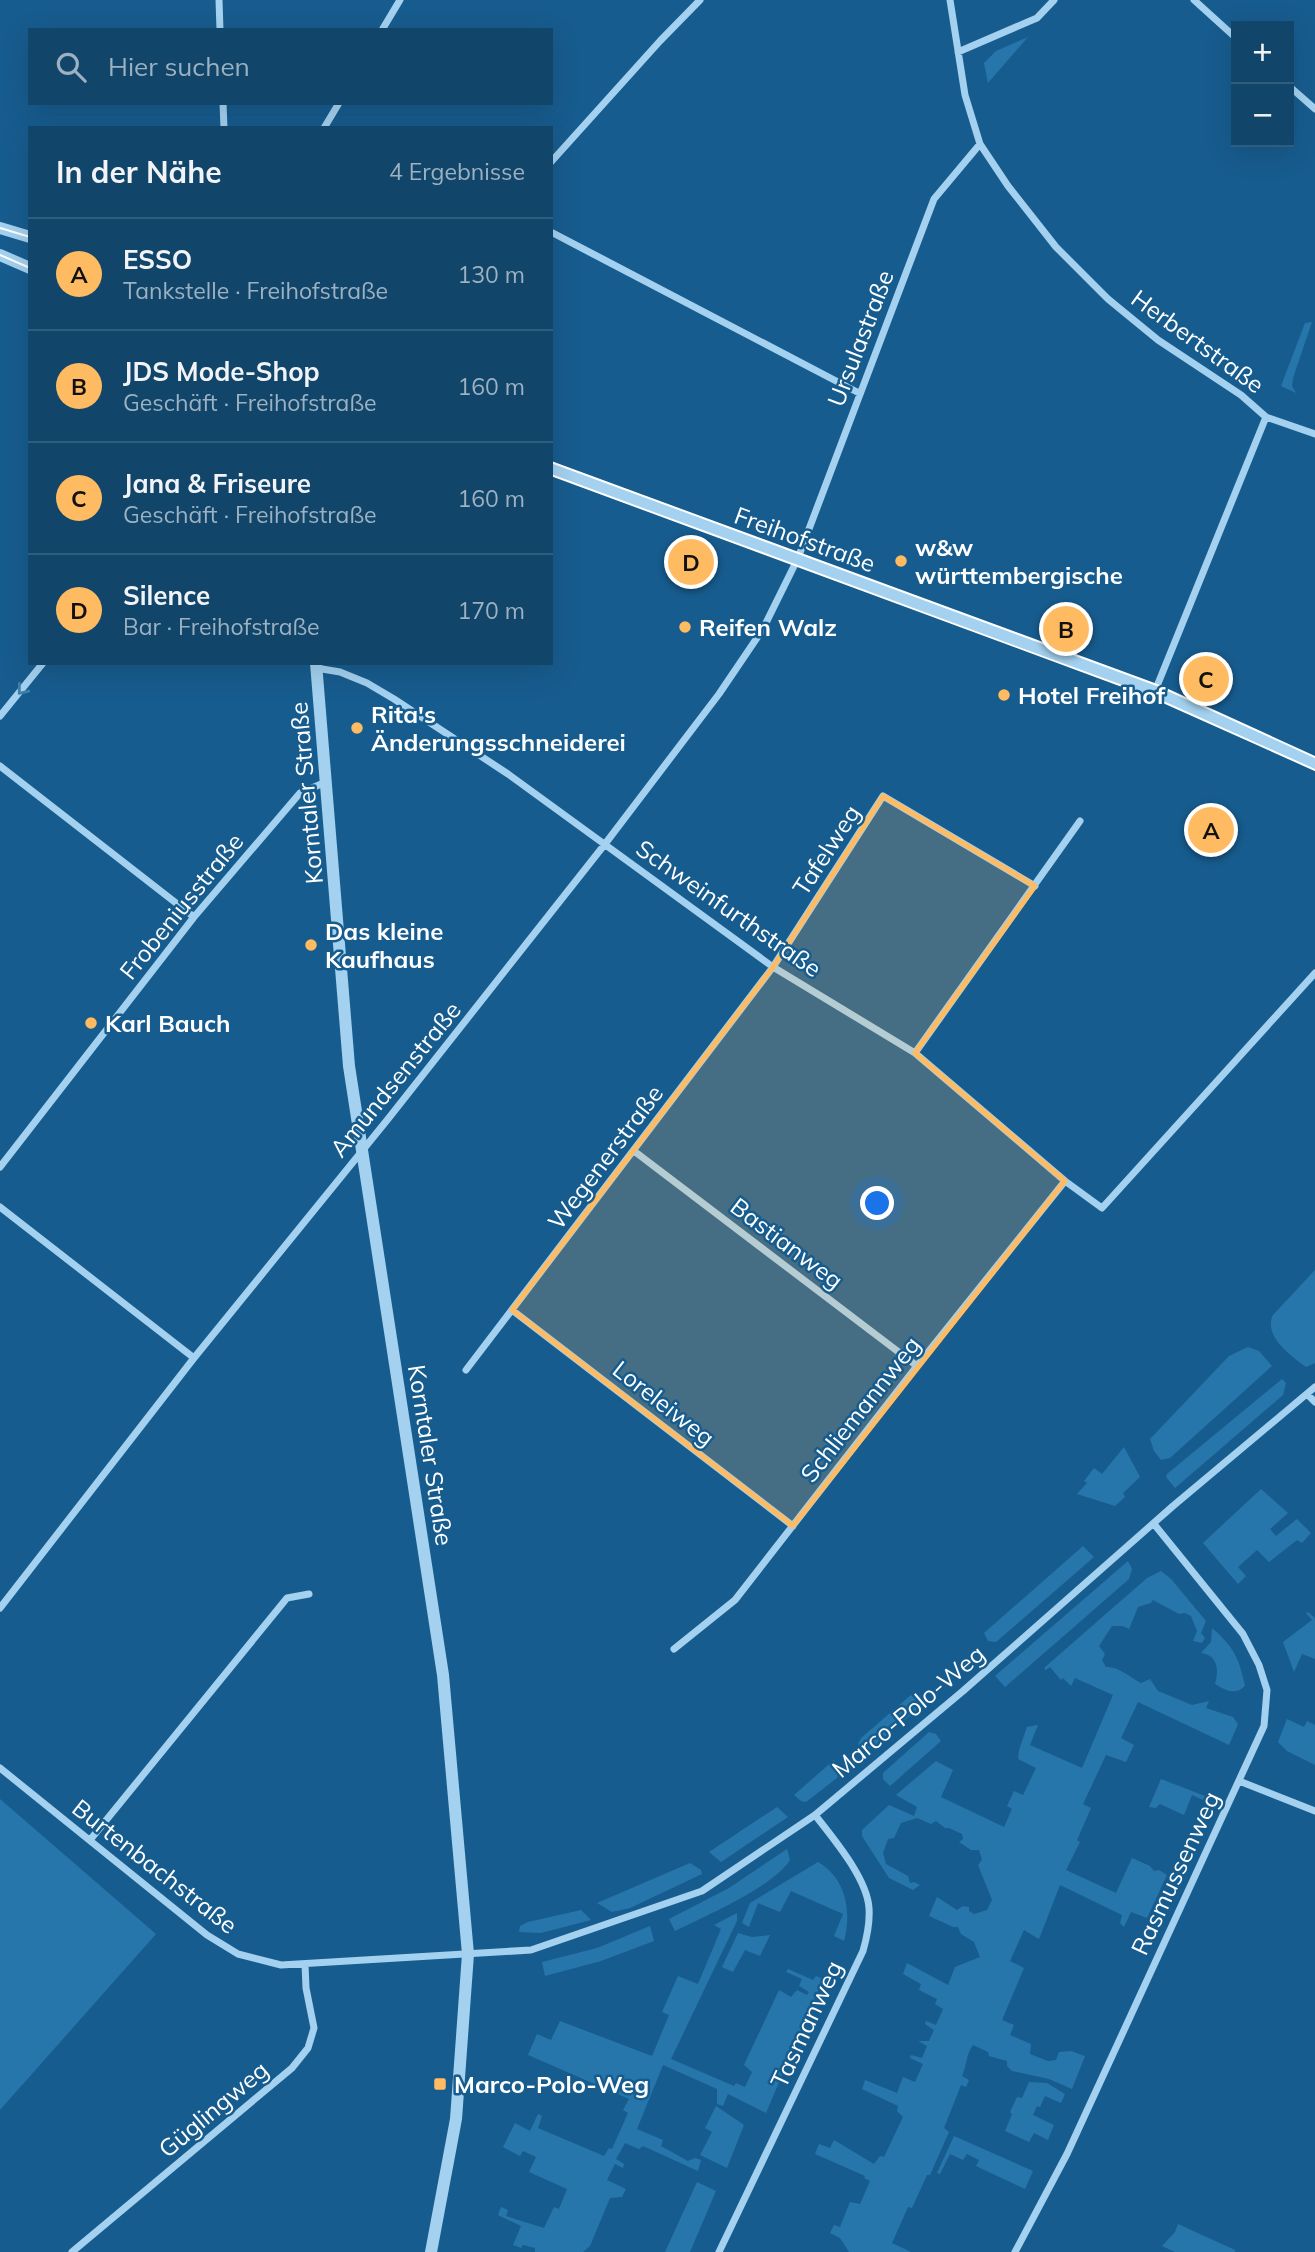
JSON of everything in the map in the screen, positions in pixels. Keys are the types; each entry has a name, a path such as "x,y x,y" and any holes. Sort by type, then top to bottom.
{"street":[{"path":"219,0 220,28"},
{"path":"384,28 400,0"},
{"path":"553,160 700,0"},
{"name":"Herbertstraße","path":"950,0 965,96 980,144 1008,186 1056,247 1108,299 1157,340 1241,395 1266,417 1315,434"},
{"path":"958,52 1037,18 1054,0"},
{"path":"1194,0 1231,33"},
{"path":"1294,90 1315,109"},
{"path":"223,105 224,126"},
{"path":"325,126 338,105"},
{"name":"Ursulastraße","path":"798,558 934,199 980,144"},
{"path":"0,228 28,236"},
{"path":"553,233 859,393"},
{"path":"0,255 28,267"},
{"path":"1155,691 1266,417"},
{"name":"Freihofstraße","path":"553,469 1155,691 1315,764"},
{"name":"Amundsenstraße","path":"0,1608 194,1358 606,844 719,694 755,640 798,558"},
{"path":"0,716 41,665"},
{"name":"Schweinfurthstraße","path":"316,665 340,672 394,699 508,774 773,967 915,1053 1065,1181 1102,1208 1315,973"},
{"name":"Korntaler Straße","path":"316,665 349,1066 443,1675 468,1954 456,2119 432,2252"},
{"path":"0,766 194,917"},
{"name":"Frobeniusstraße","path":"0,1167 194,917 300,793 327,782"},
{"name":"Tafelweg","path":"773,967 883,796 1035,886"},
{"path":"915,1053 1080,821"},
{"name":"Wegenerstraße","path":"466,1370 773,967"},
{"name":"Bastianweg","path":"634,1152 917,1366"},
{"name":"Schliemannweg","path":"674,1649 735,1600 1065,1181"},
{"path":"0,1207 194,1358"},
{"name":"Loreleiweg","path":"512,1310 793,1526"},
{"name":"Marco-Polo-Weg","path":"468,1954 531,1950 702,1891 815,1815 1315,1387"},
{"path":"1307,1394 1315,1402"},
{"name":"Rasmussenweg","path":"1016,2252 1067,2154 1264,1726 1267,1690 1259,1665 1243,1633 1154,1524"},
{"path":"90,1840 287,1598 309,1594"},
{"name":"Burtenbachstraße","path":"0,1768 207,1935 238,1954 281,1965 468,1954"},
{"path":"1239,1781 1315,1811"},
{"name":"Tasmanweg","path":"719,2252 863,1951 868,1932 870,1906 863,1886 836,1841 815,1815"},
{"name":"Güglingweg","path":"72,2252 292,2068 308,2048 314,2028 306,1988 305,1964"}],"highlighted area":[{"path":"883,796 1035,886 915,1053 1065,1181 793,1526 512,1310 773,967"}],"shaded area":[{"path":"1028,37 988,83 984,63 996,51"},
{"path":"1312,322 1293,378 1292,386 1296,393 1281,386 1305,323"},
{"path":"1315,1270 1315,1363 1306,1367 1275,1338 1271,1323 1273,1315"},
{"path":"1248,1347 1259,1351 1272,1366 1170,1458 1161,1460 1150,1439 1229,1356"},
{"path":"1282,1379 1286,1383 1283,1395 1175,1488 1166,1477 1167,1474"},
{"path":"1124,1447 1140,1477 1123,1493 1125,1497 1115,1506 1077,1494 1087,1483 1084,1481 1094,1468 1102,1474"},
{"path":"1261,1489 1288,1513 1270,1529 1276,1536 1297,1519 1311,1533 1302,1543 1297,1540 1269,1562 1257,1550 1238,1567 1246,1576 1238,1584 1203,1543"},
{"path":"1083,1546 1094,1557 996,1642 988,1641 984,1633"},
{"path":"1128,1561 1132,1569 1129,1579 1005,1687 995,1676"},
{"path":"1161,1571 1206,1621 1201,1633 1205,1638 1202,1643 1193,1641 1197,1631 1191,1616 1179,1614 1153,1600 1138,1607 1129,1629 1112,1626 1099,1646 1105,1654 1102,1660 1106,1667 1120,1670 1141,1683 1150,1679 1158,1691 1192,1705 1209,1701 1206,1708 1233,1717 1238,1724 1229,1745 1138,1702 1121,1738 1134,1745 1126,1762 1106,1755 1083,1804 1091,1808 1077,1840 1080,1842 1066,1870 1116,1893 1132,1858 1150,1866 1154,1871 1159,1870 1167,1875 1147,1918 1131,1912 1124,1927 1120,1923 1122,1915 1060,1885 1039,1939 1024,1930 1010,1961 1024,1968 1002,2020 1014,2025 1010,2035 1031,2044 1030,2054 1048,2061 1056,2060 1059,2052 1071,2051 1085,2056 1072,2089 1049,2079 1012,2071 1007,2066 1007,2061 989,2056 988,2052 973,2045 962,2076 969,2080 966,2087 961,2085 944,2128 949,2132 930,2175 927,2175 912,2208 908,2207 892,2243 911,2252 849,2252 840,2238 830,2233 834,2225 840,2227 850,2202 860,2204 870,2181 864,2178 865,2176 815,2154 819,2144 830,2148 834,2140 874,2164 880,2156 884,2157 903,2117 897,2111 898,2106 862,2089 865,2080 897,2093 903,2077 915,2082 923,2064 910,2058 911,2055 922,2058 927,2046 918,2041 929,2041 934,2030 925,2024 926,2021 936,2025 943,2009 935,2004 937,1999 919,1990 921,1984 903,1974 907,1963 948,1985 955,1967 980,1957 974,1942 961,1934 958,1927 929,1916 937,1897 957,1910 963,1906 969,1907 969,1911 974,1914 987,1910 992,1900 978,1865 982,1860 979,1850 971,1850 959,1842 963,1839 962,1834 945,1828 936,1821 931,1824 917,1818 901,1823 894,1838 888,1839 883,1853 886,1864 908,1876 910,1883 920,1885 913,1890 889,1878 862,1836 862,1830 889,1805 914,1816 917,1807 896,1795 936,1761 953,1770 941,1797 1004,1827 1012,1809 1007,1806 1014,1791 1023,1795 1036,1768 1018,1759 1027,1727 1038,1725 1030,1745 1082,1768 1113,1695 1075,1678 1071,1686 1063,1678 1061,1680 1050,1667 1046,1670 1044,1668 1147,1578"},
{"path":"1306,1613 1315,1618 1315,1659 1302,1654 1294,1672 1283,1642 1312,1620"},
{"path":"1212,1628 1231,1647 1238,1660 1245,1686 1238,1691 1226,1690 1215,1684 1216,1664 1207,1654 1201,1653 1211,1642"},
{"path":"911,1695 918,1702 918,1709 870,1749 863,1750 858,1744 861,1738"},
{"path":"1287,1719 1304,1727 1307,1721 1315,1725 1315,1765 1287,1751 1278,1742"},
{"path":"929,1732 936,1734 941,1741 890,1786 883,1779 883,1773"},
{"path":"834,1760 840,1768 837,1778 806,1802 794,1795"},
{"path":"1161,1779 1205,1796 1203,1800 1192,1795 1184,1815 1160,1804 1156,1808 1149,1807"},
{"path":"0,1799 156,1934 0,2110"},
{"path":"777,1807 788,1817 721,1862 709,1852"},
{"path":"787,1849 790,1860 769,1880 737,1900 675,1931 669,1919 729,1888"},
{"path":"818,1862 841,1886 847,1907 844,1941 834,1936 843,1914 791,1891 780,1912 758,1903 749,1927 742,1923 750,1903"},
{"path":"690,1863 701,1870 702,1874 630,1908 612,1912 597,1903"},
{"path":"581,1910 591,1920 541,1933 519,1932 520,1926 528,1922"},
{"path":"737,1913 737,1921 671,2059 734,2086 736,2083 745,2087 752,2072 744,2065 779,1990 791,1997 797,1990 807,1995 809,1992 799,1986 802,1979 786,1972 788,1969 813,1980 816,1976 823,1979 766,2113 728,2094 723,2106 717,2104 717,2089 663,2065 637,2129 663,2140 661,2146 688,2161 695,2158 701,2160 698,2171 643,2146 639,2149 625,2143 616,2159 624,2164 623,2168 615,2164 607,2180 626,2189 622,2197 610,2198 590,2246 583,2252 535,2252 535,2248 513,2245 521,2226 498,2215 501,2207 508,2210 506,2216 544,2228 554,2207 559,2209 567,2189 529,2172 536,2157 523,2151 520,2156 503,2147 515,2123 530,2131 538,2114 542,2116 538,2128 604,2156 609,2148 612,2149 628,2113 623,2110 629,2099 528,2055 537,2034 551,2040 560,2021 652,2056 669,2015 662,2012 678,1976 698,1984 721,1929 714,1925"},
{"path":"650,1926 654,1941 601,1961 545,1976 542,1962 597,1948"},
{"path":"738,1933 752,1937 770,1935 760,1956 745,1950 733,1972 722,1967"},
{"path":"1029,2082 1047,2083 1065,2094 1061,2103 1045,2096 1033,2115 1054,2125 1048,2140 1034,2133 1029,2142 1005,2131 1017,2097 1022,2098"},
{"path":"716,2106 744,2125 727,2168 700,2155 712,2132 705,2128"},
{"path":"954,2136 1033,2171 1025,2189 976,2166 979,2160 967,2154 963,2160 950,2154 940,2174 937,2173"},
{"path":"697,2182 716,2191 690,2252 665,2252"},
{"path":"1178,2224 1235,2252 1175,2252 1162,2246 1175,2232"}],"tram line":[{"path":"0,228 28,236"},
{"path":"0,255 28,267"},
{"path":"553,463 1157,685 1315,757"},
{"path":"553,476 1152,697 1315,770"}],"place":[{"name":"w&w württembergische","path":"901,561"},
{"name":"Silence","path":"691,562"},
{"name":"Reifen Walz","path":"685,627"},
{"name":"JDS Mode-Shop","path":"1066,629"},
{"name":"Jana & Friseure","path":"1206,679"},
{"name":"Hotel Freihof","path":"1004,695"},
{"name":"Rita's Änderungsschneiderei","path":"357,728"},
{"name":"ESSO","path":"1211,830"},
{"name":"Das kleine Kaufhaus","path":"311,945"},
{"name":"Karl Bauch","path":"91,1023"},
{"name":"Marco-Polo-Weg","path":"440,2084"}]}
